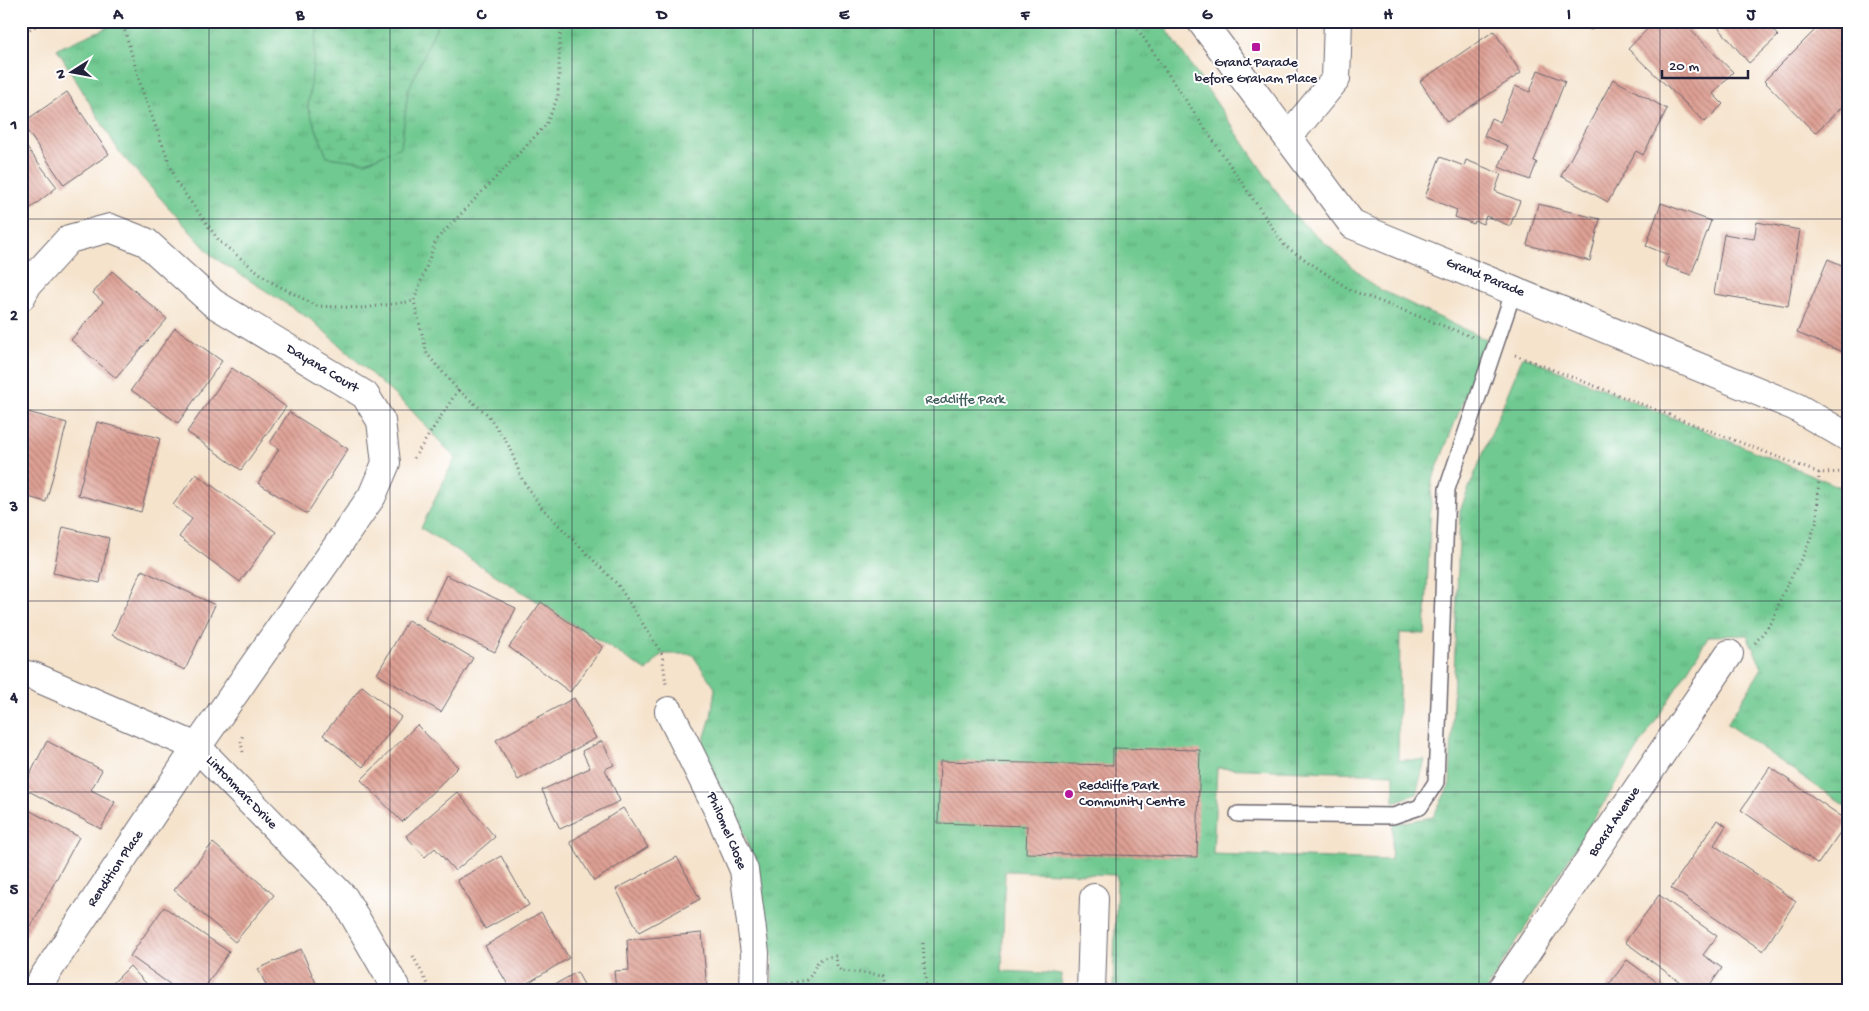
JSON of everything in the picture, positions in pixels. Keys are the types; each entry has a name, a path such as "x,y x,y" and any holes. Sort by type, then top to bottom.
{"street":[{"name":"Grand Parade","path":"1201,21 1352,224 1796,407 1848,437"},
{"path":"1288,137 1336,79 1338,21"},
{"name":"Dayana Court","path":"21,297 28,284 69,239 110,228 146,242 213,303 365,395 381,421 398,465 372,496 197,748"},
{"name":"Board Avenue","path":"1500,990 1729,654"},
{"name":"Lintonmarc Drive","path":"21,674 33,676 197,748 344,898 397,990"},
{"name":"Philomel Close","path":"669,711 716,806 744,870 755,952 763,988"},
{"name":"Rendition Place","path":"35,990 197,748"},
{"path":"1091,990 1094,898"}],"lane":[{"path":"1238,814 1393,816 1420,807 1436,782 1447,489 1514,290"}],"path":[{"path":"21,34 45,21"},
{"path":"122,21 142,93 177,183 220,242 271,282 317,306 364,308 414,301"},
{"path":"567,21 560,36 558,96 546,125 436,240 414,301 427,354 458,390 487,414 508,444 522,479 541,507 618,585 662,654 669,711"},
{"path":"1132,21 1285,246 1350,290 1473,338"},
{"path":"1517,356 1819,474 1848,472"},
{"path":"398,465 415,458 458,390"},
{"path":"398,465 415,458"},
{"path":"1729,654 1742,658 1772,622 1782,596 1807,548 1817,521 1819,474"},
{"path":"244,728 241,743 244,755"},
{"path":"924,943 926,990"},
{"path":"412,954 432,990"},
{"path":"763,988 801,983 807,980 821,957 836,956 837,966 841,971 884,975 887,990"}],"green space":[{"name":"Redcliffe Park","path":"122,21 1161,21 1291,213 1375,287 1487,340 1432,481 1425,634 1400,633 1398,760 1425,760 1416,794 1394,802 1394,774 1217,768 1213,854 1391,860 1393,824 1433,817 1450,784 1460,510 1523,356 1848,490 1848,808 1727,724 1762,668 1747,635 1709,636 1486,990 1113,990 1117,875 1005,871 1002,971 1062,974 1061,990 772,990 773,957 747,840 701,749 711,717 715,688 692,654 662,654 647,671 421,528 455,458 412,411 313,321 213,257 120,153 57,49"},
{"path":"318,21 439,21 408,91 401,147 366,162 327,157 308,108"}],"building":[{"path":"1586,21 1613,21 1590,30"},
{"path":"1655,21 1681,21 1733,72 1713,94 1723,104 1705,122 1628,49"},
{"path":"1713,21 1765,21 1778,36 1749,63"},
{"path":"1824,21 1837,21 1848,32 1848,101 1815,133 1764,81"},
{"path":"1494,31 1521,73 1447,122 1420,81"},
{"path":"1538,70 1565,81 1534,161 1537,162 1530,180 1499,167 1508,146 1484,136 1491,118 1500,122 1515,86 1530,92"},
{"path":"1613,79 1667,109 1643,155 1636,151 1608,202 1561,176"},
{"path":"67,92 109,154 64,185 22,123"},
{"path":"21,140 57,187 21,216"},
{"path":"1440,157 1464,166 1466,160 1501,174 1495,191 1520,201 1510,226 1486,216 1483,224 1475,221 1474,224 1455,217 1457,210 1425,197"},
{"path":"1661,203 1711,221 1691,275 1665,266 1669,255 1646,246"},
{"path":"1538,204 1600,219 1590,261 1527,245"},
{"path":"1757,222 1800,230 1788,306 1714,294 1724,234 1754,239"},
{"path":"1828,259 1848,268 1848,354 1797,333"},
{"path":"112,271 167,319 116,378 71,340 103,302 93,293"},
{"path":"175,328 222,361 178,423 131,390"},
{"path":"232,368 286,407 241,470 187,432"},
{"path":"21,410 67,423 46,502 21,495"},
{"path":"289,412 348,449 307,514 258,483 279,449 270,443"},
{"path":"97,422 160,438 141,512 78,495"},
{"path":"196,474 276,532 240,582 179,537 192,519 173,505"},
{"path":"63,527 109,538 100,583 53,573"},
{"path":"142,570 215,605 185,670 112,635"},
{"path":"446,575 516,608 495,652 425,619"},
{"path":"541,602 603,647 570,692 509,647"},
{"path":"408,620 473,658 441,712 377,674"},
{"path":"362,686 401,717 363,767 323,735"},
{"path":"574,698 596,738 518,780 496,740"},
{"path":"417,725 458,767 402,822 361,780"},
{"path":"47,741 102,770 91,790 115,802 101,829 23,788"},
{"path":"602,741 614,765 605,769 620,801 560,829 542,790 590,768 582,751"},
{"name":"Redcliffe Park Community Centre","path":"1113,748 1200,750 1197,857 1026,853 1027,826 938,823 940,761 1113,765"},
{"path":"1770,767 1848,821 1818,864 1741,810"},
{"path":"457,792 495,837 455,871 435,848 425,857 406,836"},
{"path":"21,806 79,837 21,945"},
{"path":"623,808 648,847 594,881 570,842"},
{"path":"1717,820 1726,826 1714,845 1796,901 1763,951 1671,888"},
{"path":"213,843 274,895 235,942 174,890"},
{"path":"501,856 529,905 485,929 457,880"},
{"path":"677,857 700,899 639,932 616,889"},
{"path":"1659,895 1717,936 1703,955 1722,968 1707,990 1691,990 1625,942"},
{"path":"164,907 229,952 203,990 178,990 130,956"},
{"path":"541,912 569,958 516,990 511,990 485,946"},
{"path":"702,933 707,989 616,990 614,971 629,970 627,940"},
{"path":"301,949 319,990 261,990 267,987 258,969"},
{"path":"1627,960 1668,990 1605,990"},
{"path":"130,966 152,990 106,990"},
{"path":"577,972 587,990 545,990"}],"place":[{"name":"Grand Parade before Graham Place","path":"1256,47"},
{"name":"Redcliffe Park Community Centre","path":"1069,794"}]}
